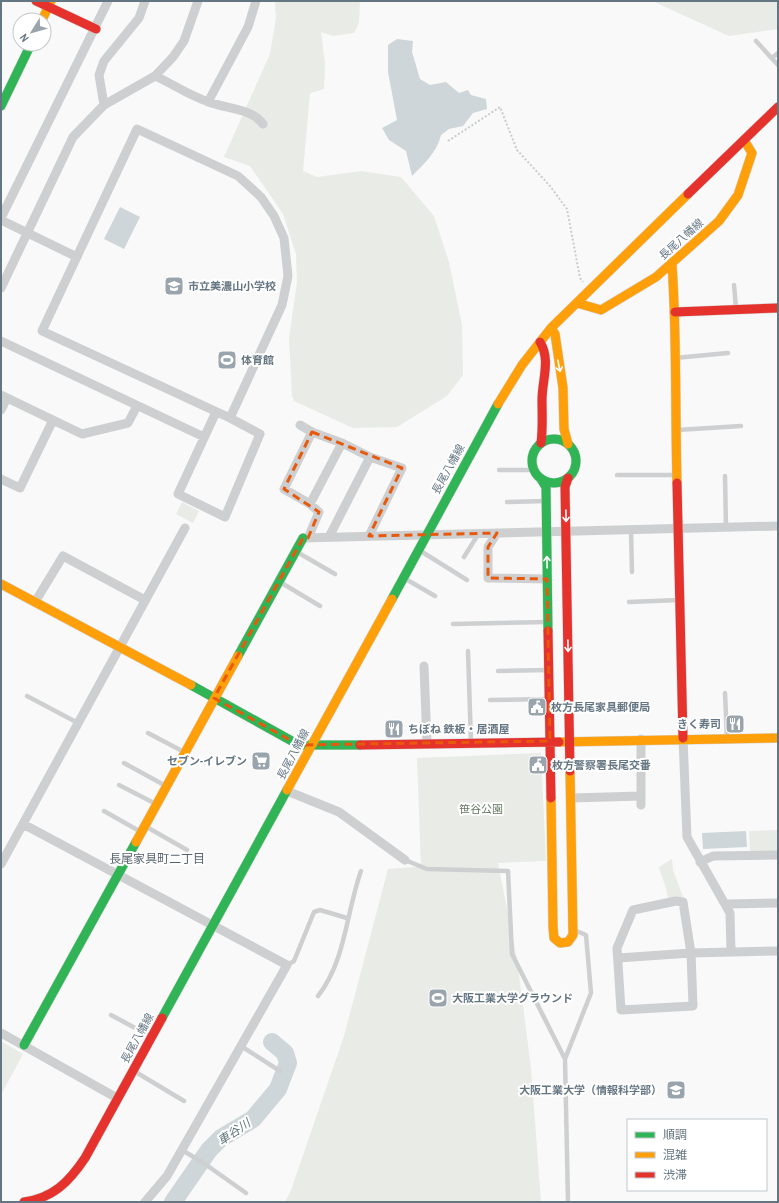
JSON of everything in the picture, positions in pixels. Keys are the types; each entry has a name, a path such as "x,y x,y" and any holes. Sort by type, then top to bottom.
{"street":[{"path":"36,1 50,4 96,28"},
{"path":"77,258 1,219 108,1"},
{"path":"104,105 99,75 104,61 139,18 145,1"},
{"path":"1,288 74,137 104,105 155,76 173,57 184,41 198,1"},
{"path":"208,102 248,27 256,1"},
{"path":"1,106 27,52"},
{"path":"155,76 208,102 247,113 260,119 263,124"},
{"name":"長尾八幡線","path":"24,1202 36,1201 56,1193 72,1178 133,1070 426,535 498,405 522,365 552,328 778,107"},
{"path":"216,412 178,494 225,517 260,434 230,418 42,331 137,129 238,176 261,197 274,216 284,238 288,276 282,305 230,418"},
{"name":"長尾八幡線","path":"577,303 601,310 656,277 709,231 730,208 742,183 752,153 744,140"},
{"path":"672,264 675,312 675,430 687,837 700,862 727,904 730,913 731,952"},
{"path":"675,312 778,308"},
{"path":"540,342 544,349 546,361 542,398 543,430 541,442 532,454 531,461 533,470 546,487 550,741 561,810 562,879 554,938 560,942 568,942 573,935 573,930 562,879 561,810 571,798 565,487 568,478 573,472 576,457 568,444 564,429 563,388 552,328"},
{"path":"1,341 204,438"},
{"path":"1,410 4,396 82,434 128,423 137,406"},
{"path":"1,479 20,488 52,420"},
{"path":"300,425 312,432 342,443 370,457 402,468 369,536"},
{"path":"24,1045 214,698 295,552 306,538 319,512 310,504 284,489 312,432"},
{"path":"541,442 554,439 568,444"},
{"path":"310,504 342,443"},
{"path":"328,537 370,457"},
{"path":"541,479 554,483 568,478"},
{"path":"306,538 778,526"},
{"path":"1,864 185,528"},
{"path":"497,533 488,547 488,578 547,578"},
{"path":"35,602 63,556 145,600"},
{"path":"1,584 120,646 299,745 427,744 683,738 778,738"},
{"path":"548,600 567,600"},
{"path":"424,666 427,744"},
{"path":"549,670 568,670"},
{"path":"571,798 641,800 641,739"},
{"path":"286,791 339,812 406,860"},
{"path":"23,824 287,965 167,1176 145,1202"},
{"path":"700,862 713,856 778,855"},
{"path":"676,901 683,902 691,953 693,1006 621,1010 618,958 617,948 633,910 676,901"},
{"path":"727,904 778,903"},
{"path":"618,958 691,953 778,951"},
{"path":"1,1033 117,1098"}],"lane":[{"path":"756,40 778,65"},
{"path":"772,58 778,53"},
{"path":"734,285 736,310"},
{"path":"674,358 728,353"},
{"path":"675,430 741,426"},
{"path":"499,470 533,470"},
{"path":"617,475 677,475"},
{"path":"725,476 726,527"},
{"path":"507,502 546,501"},
{"path":"631,530 632,572"},
{"path":"464,557 479,533"},
{"path":"418,550 467,580"},
{"path":"295,552 335,574"},
{"path":"403,578 435,596"},
{"path":"279,582 320,606"},
{"path":"629,602 680,600"},
{"path":"453,624 548,622"},
{"path":"468,651 471,743"},
{"path":"498,671 549,670"},
{"path":"725,693 727,738"},
{"path":"27,696 78,723"},
{"path":"490,700 549,699"},
{"path":"148,733 185,752"},
{"path":"124,763 166,786"},
{"path":"119,785 156,804"},
{"path":"104,811 187,850"},
{"path":"406,860 427,869 508,871 512,954 565,1059"},
{"path":"318,996 330,980 340,956 347,918 361,871"},
{"path":"287,965 294,961 314,912 320,910 347,918"},
{"path":"568,1202 565,1059 591,993 586,935 573,930"},
{"path":"112,1015 151,1037"},
{"path":"241,1046 280,1071"},
{"path":"133,1070 184,1101"},
{"path":"182,1150 205,1164 246,1193"}],"path":[{"path":"448,141 500,107 518,150 550,186 567,209 580,278 589,291"}],"highlighted area":[{"path":"312,432 402,468 369,536 497,533 488,547 488,578 547,579 550,741 299,745 214,698 303,538 308,538 319,512 284,489"}],"green space":[{"path":"275,1 360,1 359,23 354,33 333,36 321,32 325,64 324,89 310,93 303,171 317,177 361,171 401,177 434,216 449,262 462,325 463,375 447,396 397,427 353,428 294,401 292,396 289,338 297,283 296,254 283,214 250,166 224,157 270,54 276,18"},
{"path":"652,1 778,1 778,29 729,36"},
{"path":"182,502 199,511 193,523 176,514"},
{"name":"大阪工業大学グラウンド","path":"541,753 546,861 498,863 517,959 531,1068 541,1202 285,1202 291,1190 344,1036 388,869 429,866 421,866 417,758"},
{"path":"778,830 778,851 750,851 749,831"},
{"path":"672,859 673,870 683,897 668,898 660,871 659,867"},
{"path":"1,1041 23,1054 1,1095"}],"shaded area":[{"path":"397,39 413,41 412,52 420,79 430,85 446,82 459,93 468,90 471,95 486,99 487,109 473,113 463,126 449,129 441,135 433,152 412,176 406,151 389,140 382,128 397,120 388,72 388,45"},
{"path":"120,207 140,217 124,249 104,239"},
{"path":"746,831 747,847 703,849 702,833"}],"waterway":[{"name":"車谷川","path":"173,1202 209,1150 221,1138 253,1119 278,1089 288,1063 285,1053 272,1042"}],"traffic: fast":[{"path":"1,106 27,52"},
{"path":"392,599 498,404"},
{"path":"550,439 558,439 570,445 576,457 576,461 576,465 570,477 558,483 550,483 538,477 532,465 532,457 538,445 550,439"},
{"path":"541,479 546,487 548,631"},
{"path":"238,656 303,538"},
{"path":"191,685 299,745 360,745"},
{"path":"162,1018 287,790"},
{"path":"24,1045 136,842"}],"traffic: slow":[{"path":"46,12 51,1"},
{"path":"577,303 601,310 656,277 719,221 738,195 752,153 744,140"},
{"path":"498,404 522,365 551,328 688,194"},
{"path":"672,264 674,291 677,483"},
{"path":"551,328 555,334 563,388 564,429 568,444"},
{"path":"1,584 191,685"},
{"path":"287,790 392,599"},
{"path":"136,842 238,656"},
{"path":"559,742 778,738"},
{"path":"551,798 553,927 554,938 560,943 568,942 573,935 570,771"}],"traffic: jam":[{"path":"36,1 96,29"},
{"path":"688,194 778,107"},
{"path":"675,312 778,308"},
{"path":"540,342 545,356 542,393 541,443"},
{"path":"568,478 565,487 570,771"},
{"path":"677,483 683,738"},
{"path":"548,631 551,798"},
{"path":"360,745 559,742"},
{"path":"24,1202 44,1197 52,1193 59,1188 79,1167 162,1018"}],"place":[{"name":"市立美濃山小学校","path":"174,286"},
{"name":"体育館","path":"227,360"},
{"name":"枚方長尾家具郵便局","path":"537,707"},
{"name":"きく寿司","path":"735,724"},
{"name":"ちぼね 鉄板・居酒屋","path":"394,729"},
{"name":"セブン-イレブン","path":"261,761"},
{"name":"枚方警察署長尾交番","path":"538,765"},
{"name":"大阪工業大学グラウンド","path":"438,998"},
{"name":"大阪工業大学（情報科学部）","path":"676,1090"}],"district":[{"name":"長尾家具町二丁目","path":"157,859"}],"park label":[{"name":"笹谷公園","path":"481,809"}]}
